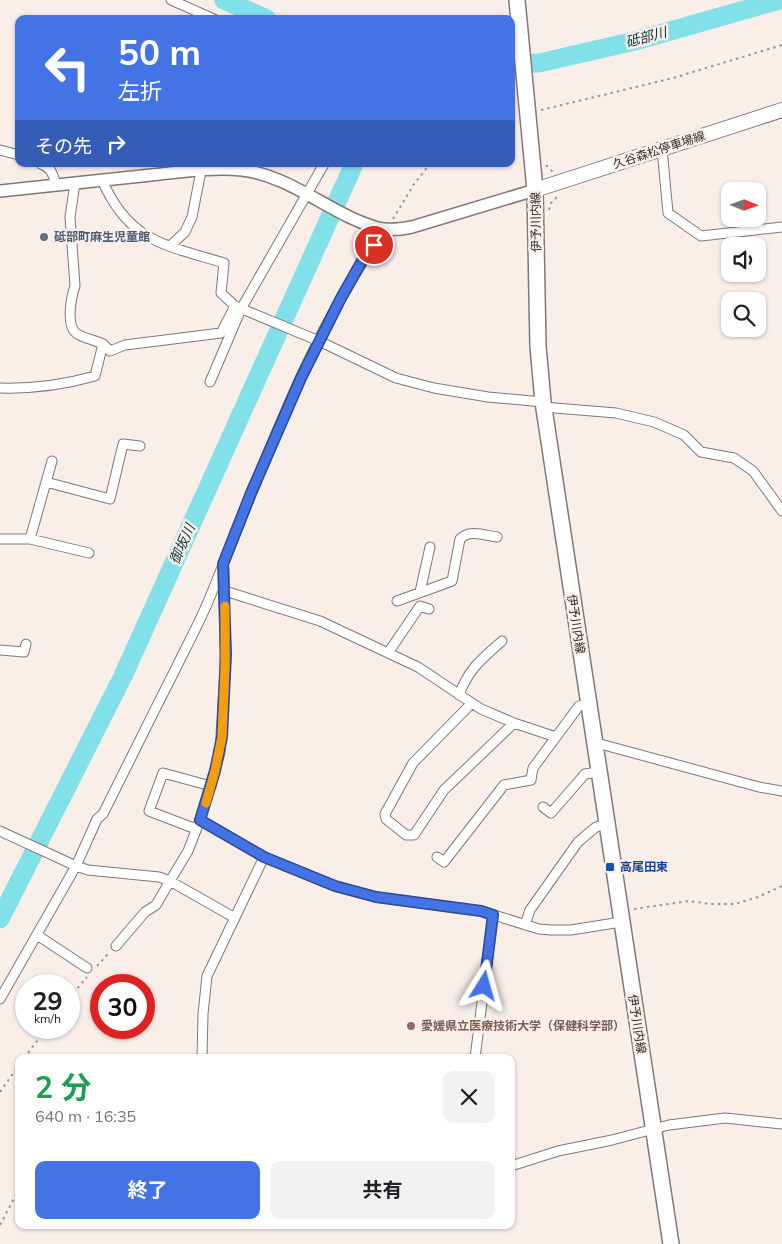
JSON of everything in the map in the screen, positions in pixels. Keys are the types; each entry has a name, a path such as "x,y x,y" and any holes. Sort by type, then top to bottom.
{"main road":[{"name":"伊予川内線","path":"517,0 536,190 538,346 543,404 671,1244"},
{"name":"久谷森松停車場線","path":"536,190 782,110"}],"street":[{"path":"171,0 205,15"},
{"path":"662,149 668,213 701,236 782,226"},
{"path":"0,150 15,154"},
{"path":"48,167 51,170 56,185"},
{"path":"210,382 241,309 322,167"},
{"path":"0,191 220,169 244,171 285,184 344,214 382,229 412,227 536,190"},
{"path":"170,246 185,232 192,216 201,171"},
{"path":"102,180 110,198 119,211 129,222 150,238 224,263 221,293 241,309 315,340 396,378 434,388 488,397 616,413 654,422 684,435 701,452 734,458 753,471 782,511"},
{"path":"76,183 70,217 75,286 72,295 70,321 72,329 77,334 102,344 110,351 125,344 222,333 241,309"},
{"path":"0,999 37,935 96,819 103,814 210,599 251,493 301,378 315,340 382,229"},
{"path":"0,388 24,389 66,384 96,376 102,344"},
{"path":"46,482 110,499 123,444 140,446"},
{"path":"30,539 52,461"},
{"path":"397,601 452,581 460,539 464,534 497,536"},
{"path":"0,538 30,539 89,553"},
{"path":"388,653 425,607 417,593 430,547"},
{"path":"116,946 145,912 156,905 183,860 211,786 220,753 223,720 226,641 223,564"},
{"path":"224,591 320,621 418,667 481,709 514,723 556,737"},
{"path":"459,694 464,679 502,641"},
{"path":"0,650 24,652 26,644"},
{"path":"472,703 413,763 385,814 386,819 406,835 414,835 417,832 444,790 514,723"},
{"path":"437,857 444,862 504,785 531,780 534,768 579,706 588,704"},
{"path":"593,742 758,787 782,791"},
{"path":"543,807 551,813 585,774 598,772"},
{"path":"211,786 163,773 149,811 198,824 264,857 335,886 376,897 481,911 539,929 571,930 620,916"},
{"path":"525,924 530,910 578,842 596,827 606,824"},
{"path":"1,832 88,870 159,877 170,881 235,918"},
{"path":"202,1054 203,1014 207,976 264,857"},
{"path":"475,1054 493,915"},
{"path":"37,935 87,968"},
{"path":"515,1165 558,1151 654,1129 725,1118 782,1124"}],"path":[{"path":"527,108 547,110 737,60 782,45"},
{"path":"382,229 428,167"},
{"path":"620,916 689,901 723,905 735,904 758,897 782,886"},
{"path":"27,1054 38,1039"},
{"path":"0,1092 15,1071"},
{"path":"0,1225 15,1196"}],"waterway":[{"name":"砥部川","path":"224,0 258,15"},
{"name":"砥部川","path":"515,64 539,63 635,41 779,0"},
{"name":"御坂川","path":"0,919 123,676 353,167"}],"slow traffic":[{"path":"206,803 220,753 222,737 226,641 225,606"}],"place":[{"name":"砥部町麻生児童館","path":"44,237"},
{"name":"高尾田東","path":"610,867"},
{"name":"愛媛県立医療技術大学（保健科学部）","path":"411,1026"}],"route":[{"path":"374,245 362,261 341,298 301,378 251,493 223,564 226,654 222,737 220,753 200,820 264,857 335,886 376,897 481,911 493,915 484,986"}]}
